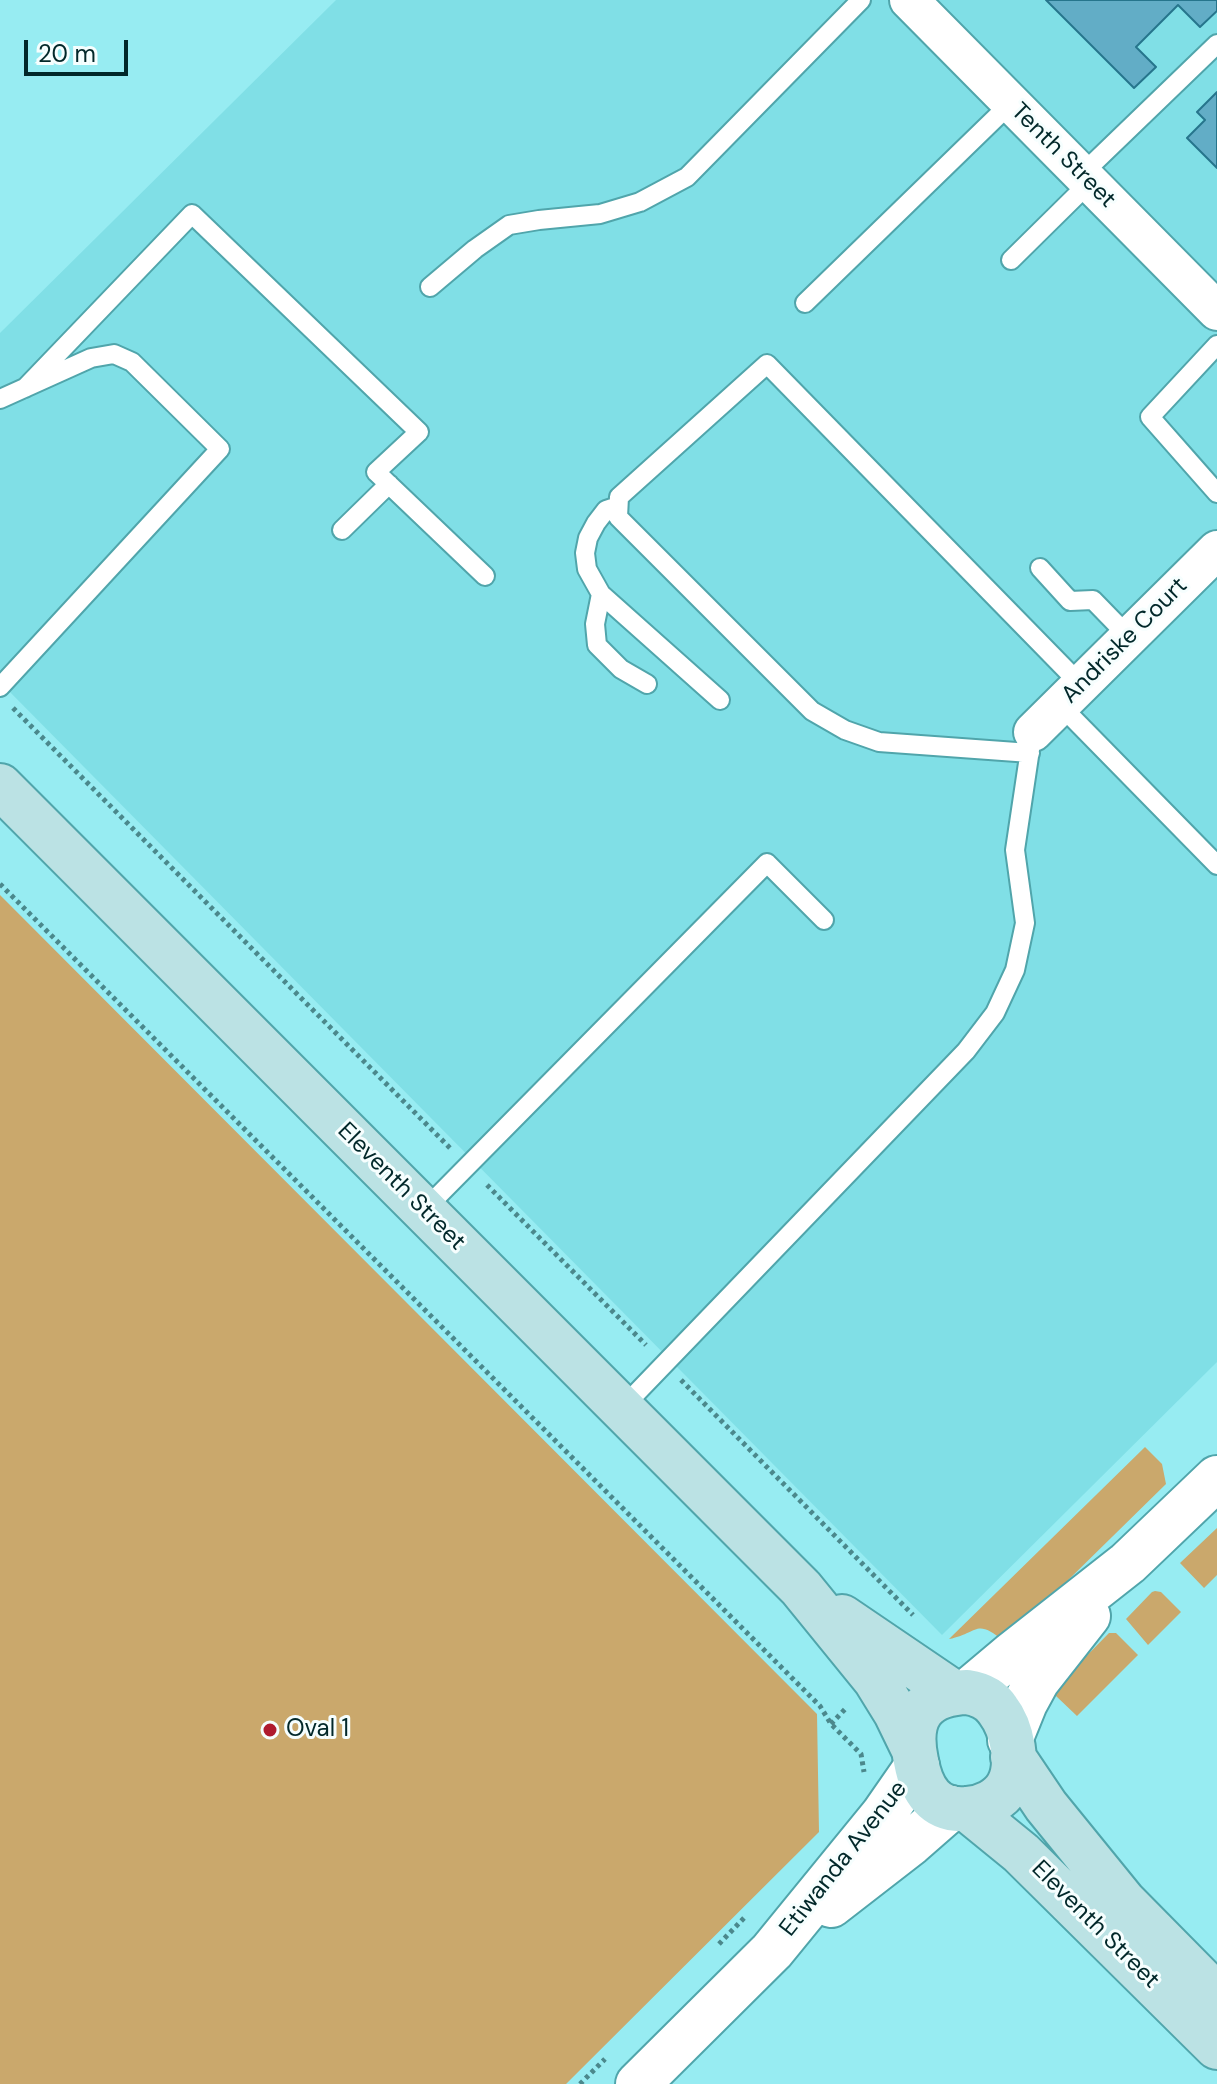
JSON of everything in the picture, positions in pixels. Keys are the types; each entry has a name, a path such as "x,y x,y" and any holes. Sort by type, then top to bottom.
{"main road":[{"name":"Eleventh Street","path":"0,786 801,1588 888,1668 961,1693"},
{"name":"Eleventh Street","path":"888,1668 896,1713 915,1758"},
{"path":"961,1693 978,1694 998,1709 1012,1748 1013,1772 998,1798 983,1806 959,1809 936,1802 921,1784 913,1731 917,1717 929,1703 940,1696 961,1693"},
{"name":"Eleventh Street","path":"1012,1748 1046,1806 1124,1902 1217,1996"},
{"name":"Eleventh Street","path":"959,1809 1021,1853 1044,1874 1217,2047"}],"street":[{"name":"Tenth Street","path":"909,0 1217,311"},
{"name":"Andriske Court","path":"1031,742 1070,695 1217,550"},
{"path":"961,1693 1128,1563 1217,1478"},
{"path":"1012,1748 1025,1703 1037,1681 1128,1563"},
{"name":"Etiwanda Avenue","path":"772,1951 883,1815 915,1758"},
{"name":"Etiwanda Avenue","path":"626,2067 911,1843 959,1809"}],"lane":[{"path":"430,287 509,225 600,214 640,202 687,177 861,0"},
{"path":"1011,260 1217,44"},
{"path":"805,303 1011,103"},
{"path":"25,388 192,214 419,432 376,472 485,576"},
{"path":"1217,345 1150,417 1217,493"},
{"path":"0,399 91,358 114,354 132,362 220,449 0,687"},
{"path":"622,1408 966,1051 995,1013 1015,970 1025,923 1015,850 1031,742 879,742 845,730 812,711 618,517 619,497 767,364 1070,695 1217,865"},
{"path":"342,530 389,484"},
{"path":"618,506 606,510 588,538 585,553 587,569 601,594 720,700"},
{"path":"1040,568 1070,601 1093,600 1129,637"},
{"path":"601,594 595,624 597,645 621,669 647,684"},
{"path":"424,1210 767,863 824,920"}],"path":[{"path":"11,706 929,1630 831,1724"},
{"path":"0,884 820,1706 831,1724 861,1754 867,1782"},
{"path":"714,1948 748,1914"},
{"path":"580,2084 626,2067"}],"shaded area":[{"path":"336,0 1217,0 1217,1362 942,1635 0,682 0,333"},
{"path":"0,895 817,1714 819,1832 566,2084 0,2084"},
{"path":"1145,1447 1162,1464 1166,1484 1005,1642 982,1628 949,1639"},
{"path":"1217,1528 1217,1575 1204,1588 1180,1563"},
{"path":"1155,1591 1161,1592 1181,1612 1148,1645 1126,1619"},
{"path":"1109,1633 1116,1633 1138,1655 1077,1716 1056,1696 1055,1688"}],"building":[{"path":"1046,0 1217,0 1217,11 1200,27 1178,5 1136,47 1156,67 1134,88"},
{"path":"1217,92 1217,168 1187,138 1205,120 1197,112"}],"place":[{"name":"Oval 1","path":"270,1730"}]}
